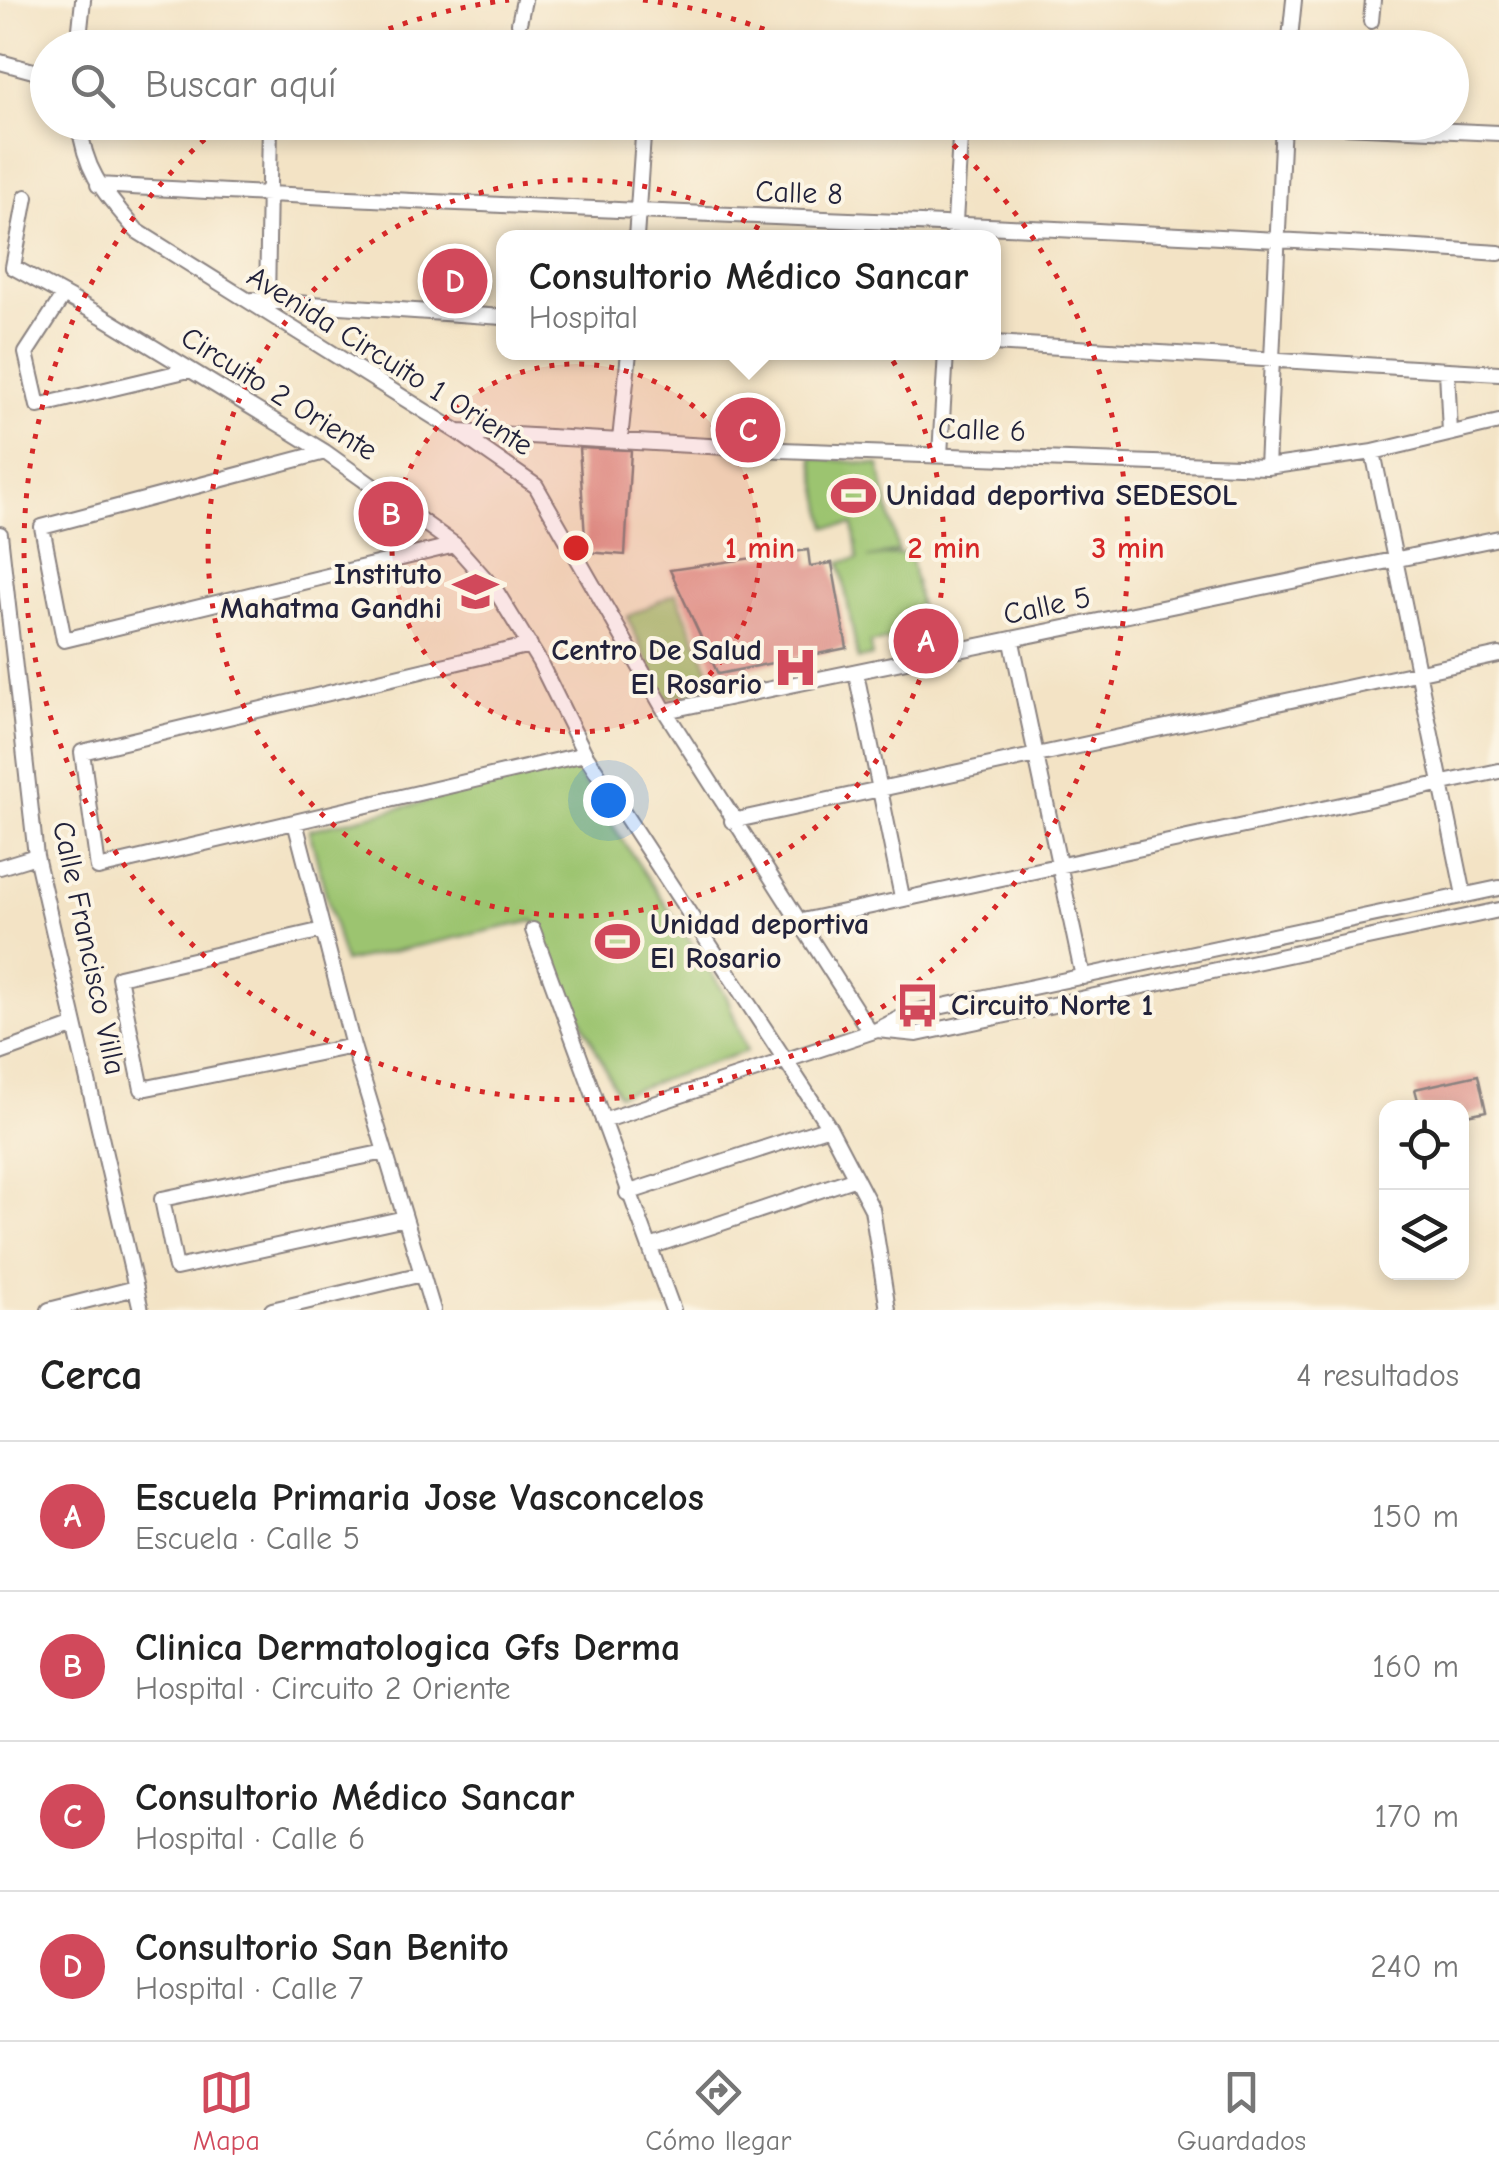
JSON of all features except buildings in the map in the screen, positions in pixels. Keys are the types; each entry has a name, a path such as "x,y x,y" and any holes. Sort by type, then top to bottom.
{"street":[{"path":"80,30 83,0"},
{"path":"519,23 524,0"},
{"path":"1291,30 1294,0"},
{"path":"1371,21 1374,0"},
{"path":"0,62 30,70"},
{"path":"1469,132 1499,133"},
{"name":"Avenida Circuito 1 Oriente","path":"81,140 83,160 98,185 137,231 458,432 536,486 732,821 873,1031"},
{"path":"267,303 269,140"},
{"path":"637,230 643,140"},
{"path":"954,230 959,140"},
{"path":"1267,467 1281,140"},
{"name":"Calle 8","path":"98,185 919,230"},
{"name":"Circuito 2 Oriente","path":"26,197 14,268 325,452 455,545 496,591 530,645 585,754 829,1126 872,1209 888,1310"},
{"name":"Calle 8","path":"1001,233 1275,239 1499,253"},
{"path":"62,296 26,353 38,406 188,370"},
{"path":"241,298 267,303 496,317"},
{"path":"1001,342 1499,373"},
{"path":"620,440 627,360"},
{"path":"940,456 946,360"},
{"path":"1447,370 1450,434"},
{"name":"Calle 6","path":"458,432 940,456 1267,467 1372,452 1499,422"},
{"path":"325,452 42,527 64,640 455,545"},
{"path":"1372,452 1464,896"},
{"name":"Calle Francisco Villa","path":"0,534 36,856 141,1310"},
{"name":"Calle 5","path":"665,712 1499,538"},
{"path":"1012,642 1082,977"},
{"path":"530,645 82,752 98,868 585,754"},
{"path":"732,821 876,786 1037,756 1499,655"},
{"path":"856,672 876,786 902,897"},
{"path":"802,922 902,897 1499,772"},
{"path":"294,822 353,1046 433,1310"},
{"path":"0,867 36,856"},
{"path":"603,1120 873,1031 910,1013 1499,888"},
{"path":"873,1031 917,1034 1499,910"},
{"path":"323,930 120,977 142,1089 353,1046"},
{"path":"534,930 673,1310"},
{"path":"0,1053 75,1026"},
{"path":"627,1192 829,1126"},
{"path":"385,1152 162,1199 176,1268 405,1218"},
{"path":"650,1247 856,1178"},
{"path":"272,1310 422,1274"},
{"path":"49,1310 136,1288"}],"green space":[{"path":"812,457 879,465 898,551 868,558 910,553 925,635 870,643 872,656 858,659 840,562 858,559 853,525 827,527"},
{"path":"676,593 716,686 665,698 627,617"},
{"name":"Unidad deportiva El Rosario","path":"573,766 726,995 747,1051 618,1095 534,921 344,962 309,830"}],"place":[{"name":"Consultorio San Benito","path":"455,281"},
{"name":"Consultorio Médico Sancar","path":"748,430"},
{"name":"Unidad deportiva SEDESOL","path":"853,495"},
{"name":"Clinica Dermatologica Gfs Derma","path":"391,514"},
{"name":"Instituto Mahatma Gandhi","path":"475,591"},
{"name":"Escuela Primaria Jose Vasconcelos","path":"926,641"},
{"name":"Centro De Salud El Rosario","path":"795,667"},
{"name":"Unidad deportiva El Rosario","path":"617,941"},
{"name":"Circuito Norte 1","path":"918,1005"}]}
